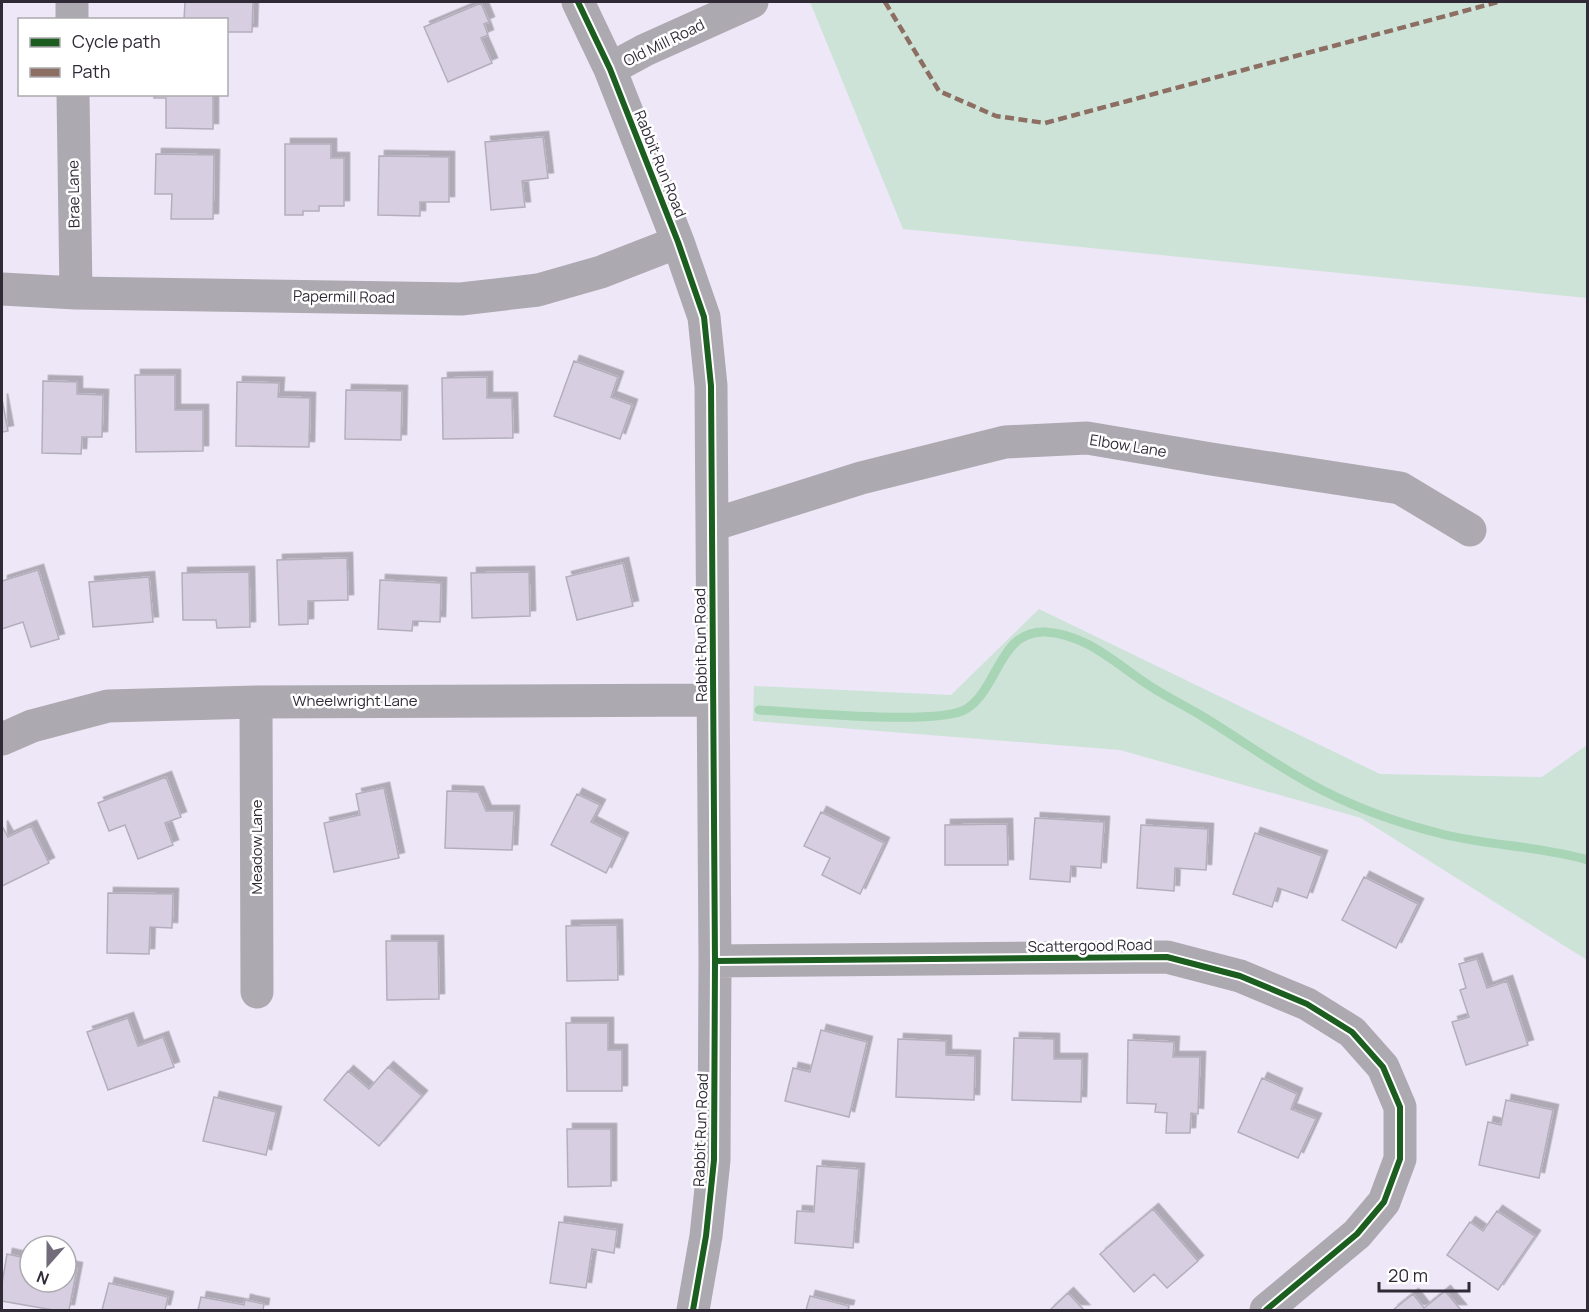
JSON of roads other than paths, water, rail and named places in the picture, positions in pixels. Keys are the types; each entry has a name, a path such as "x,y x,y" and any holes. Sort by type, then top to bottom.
{"street":[{"path":"72,2 72,18"},
{"name":"Rabbit Run Road","path":"578,2 610,69 678,242 704,318 711,386 716,961 714,1160 706,1236 693,1311"},
{"name":"Old Mill Road","path":"610,69 752,2"},
{"name":"Brae Lane","path":"73,96 76,293"},
{"name":"Papermill Road","path":"2,289 76,293 461,299 538,290 602,272 678,242"},
{"name":"Elbow Lane","path":"712,525 861,478 1005,442 1087,438 1400,488 1470,530"},
{"name":"Wheelwright Lane","path":"2,739 32,726 108,706 256,702 713,700"},
{"name":"Meadow Lane","path":"256,702 257,992"},
{"name":"Scattergood Road","path":"716,961 1167,957 1240,976 1307,1004 1352,1032 1383,1067 1400,1107 1400,1159 1384,1202 1358,1234 1266,1311"}],"waterway":[{"path":"759,710 899,717 951,714 966,709 977,700 1008,650 1018,641 1030,634 1045,632 1060,634 1088,644 1150,686 1293,774 1352,804 1397,821 1442,834 1588,860"}]}
